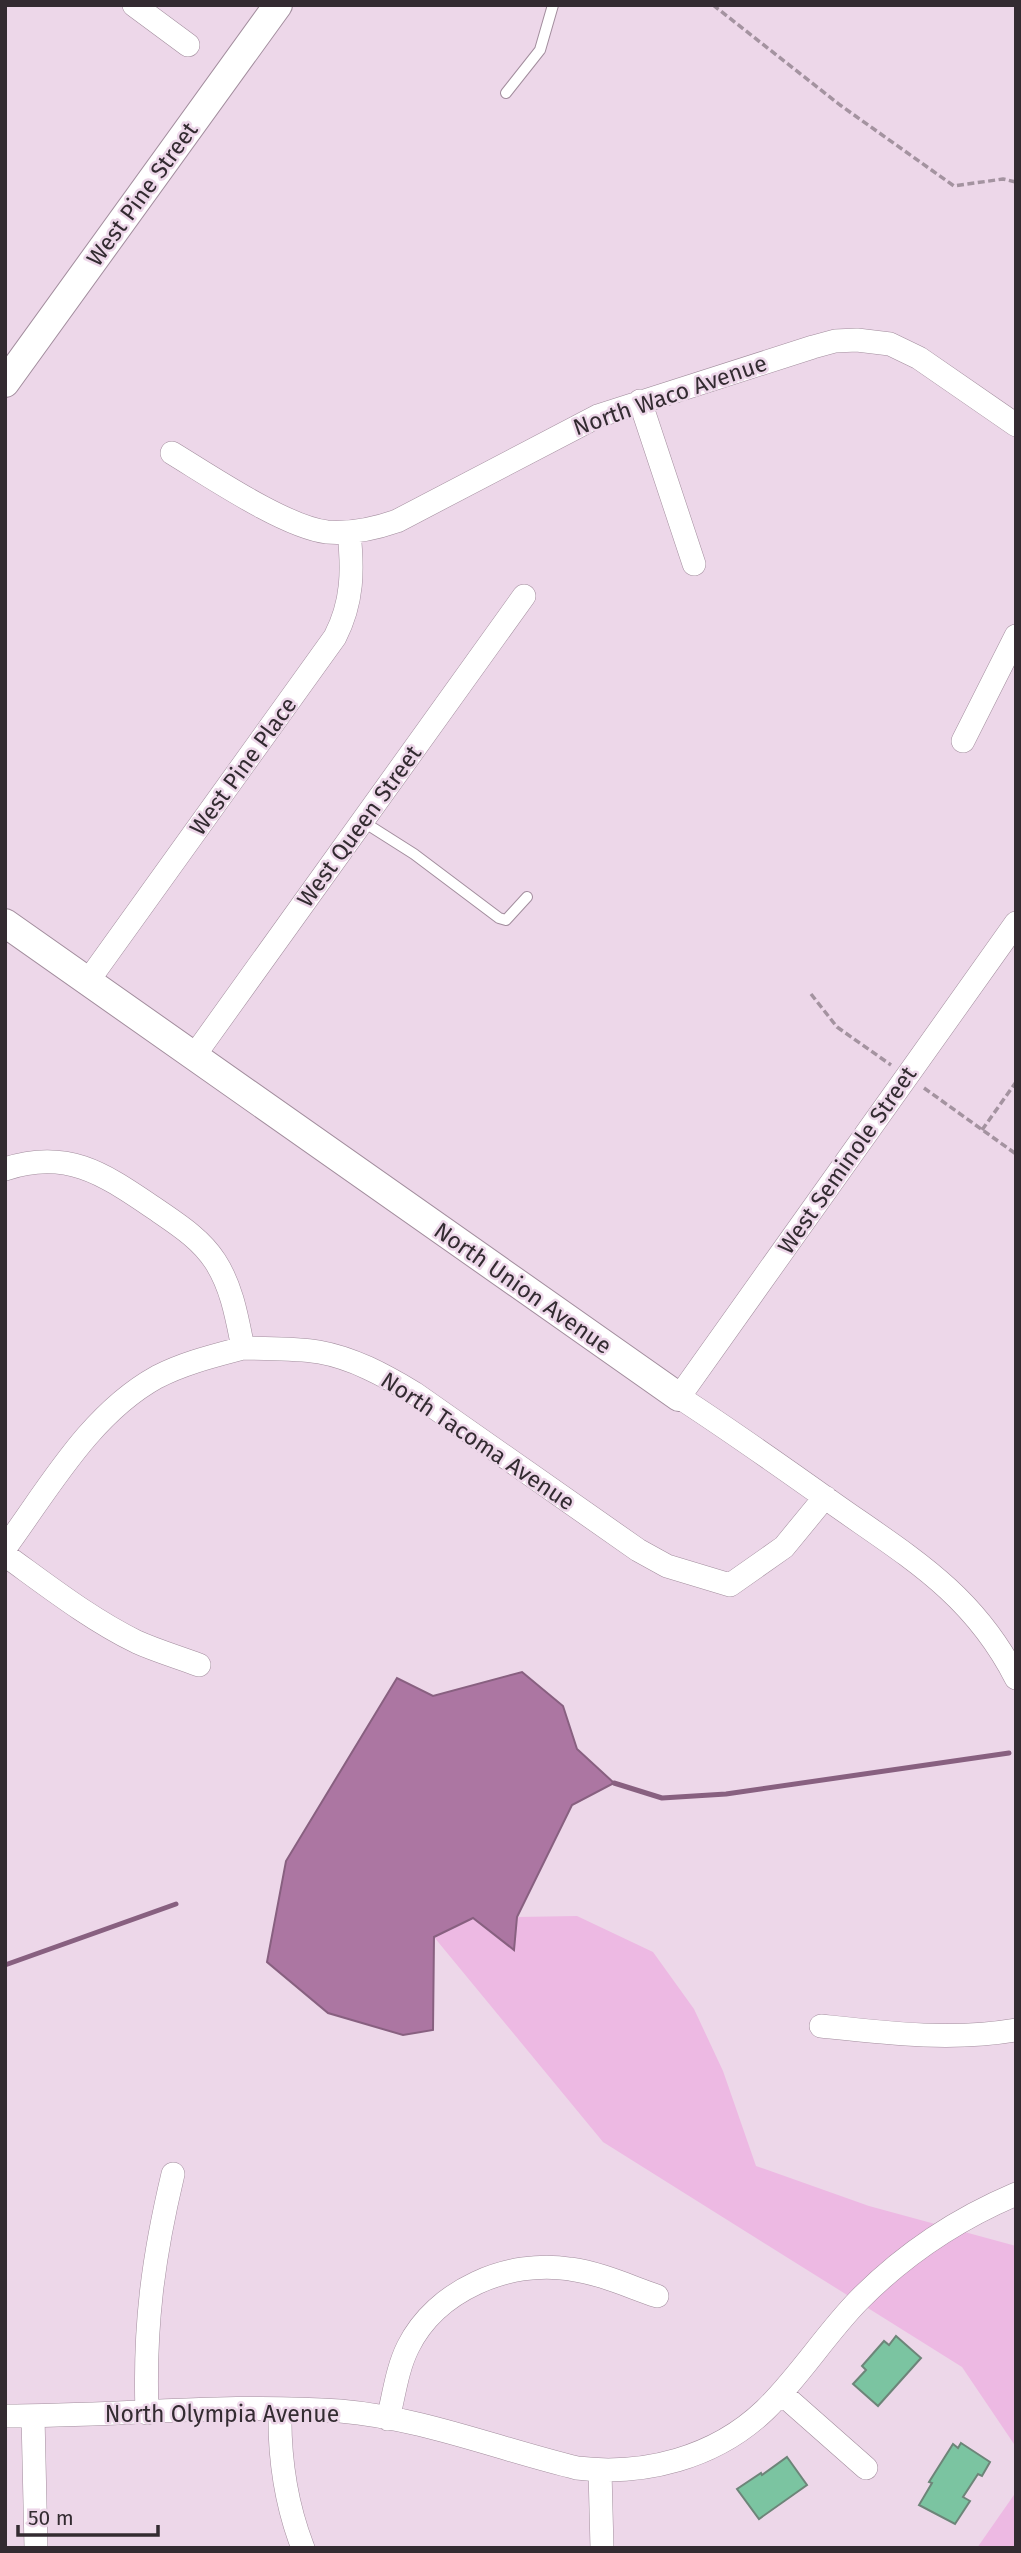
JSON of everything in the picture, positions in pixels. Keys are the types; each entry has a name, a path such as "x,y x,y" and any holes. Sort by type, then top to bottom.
{"street":[{"path":"134,5 188,45"},
{"name":"West Pine Street","path":"5,383 278,5"},
{"name":"North Waco Avenue","path":"172,453 293,522 326,532 367,530 397,521 570,429 640,401 813,347 835,341 857,340 890,344 904,350 1016,425"},
{"path":"640,401 694,564"},
{"name":"West Pine Place","path":"88,981 335,637 347,609 352,583 349,532"},
{"name":"West Queen Street","path":"194,1056 524,596"},
{"path":"963,741 1015,640"},
{"name":"North Union Avenue","path":"5,923 919,1564 960,1598 993,1637 1016,1678"},
{"name":"West Seminole Street","path":"679,1397 1016,923"},
{"path":"5,1168 28,1163 54,1162 82,1166 103,1174 196,1239 216,1263 225,1280 232,1297 243,1348"},
{"name":"North Tacoma Avenue","path":"5,1548 85,1438 120,1403 173,1369 243,1348 320,1353 348,1360 385,1376 414,1393 656,1561 683,1572 730,1585 784,1547 825,1497"},
{"path":"5,1555 78,1607 123,1634 139,1643 198,1665"},
{"path":"821,2026 932,2036 1016,2031"},
{"path":"147,2413 149,2303 153,2265 173,2174"},
{"name":"North Olympia Avenue","path":"5,2416 280,2409 342,2412 445,2430 557,2463 600,2471 649,2468 688,2458 750,2423 781,2393 834,2328 883,2277 944,2232 1016,2194"},
{"path":"388,2419 402,2361 416,2333 443,2304 487,2278 531,2267 568,2268 607,2278 657,2296"},
{"path":"781,2393 866,2468"},
{"path":"280,2409 280,2444 285,2488 290,2514 303,2548"},
{"path":"33,2416 36,2548"},
{"path":"600,2471 602,2548"}],"lane":[{"path":"506,93 540,50 553,5"},
{"path":"362,821 414,854 499,918 506,920 527,897"}],"path":[{"path":"713,5 841,105 954,186 1003,179 1016,182"},
{"path":"982,1130 1016,1082"}],"shaded area":[{"path":"522,1672 563,1706 577,1749 614,1783 572,1805 517,1917 514,1950 473,1918 434,1937 433,2030 403,2035 328,2013 267,1962 286,1861 397,1678 433,1696"},
{"path":"577,1916 653,1952 694,2009 723,2071 756,2166 869,2206 1016,2246 1016,2447 962,2367 603,2142 434,1937 473,1918 514,1949 517,1917"},
{"path":"1016,2492 1016,2548 977,2548"}],"building":[{"path":"896,2336 921,2358 878,2406 853,2384 866,2370 862,2366 884,2341 889,2345"},
{"path":"961,2443 990,2462 982,2476 978,2474 963,2497 970,2501 955,2524 919,2505 932,2483 929,2482 953,2444 958,2448"},
{"path":"787,2457 807,2485 759,2519 737,2489"}],"waterway":[{"path":"614,1783 662,1798 726,1794 1009,1753"},
{"path":"5,1965 176,1904"}]}
